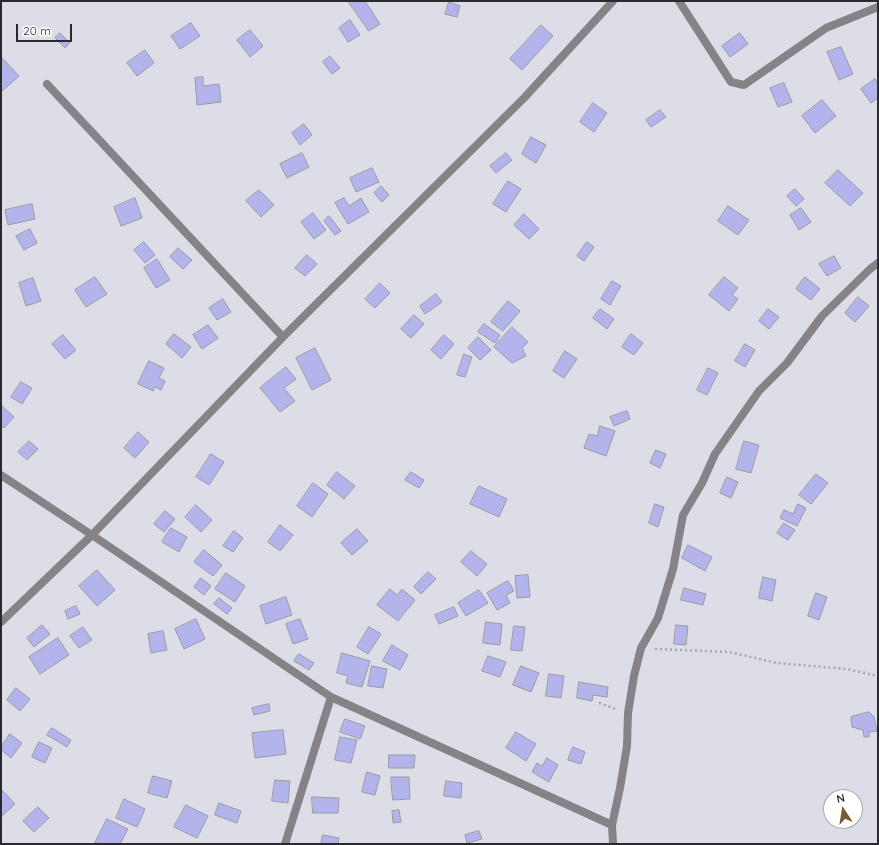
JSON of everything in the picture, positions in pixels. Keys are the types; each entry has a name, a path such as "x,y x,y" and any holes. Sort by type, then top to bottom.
{"street":[{"path":"1,622 92,535 283,337 524,98 613,1"},
{"path":"679,1 730,82 744,85 826,28 878,7"},
{"path":"47,84 283,337"},
{"path":"613,844 612,825 625,760 628,713 634,676 641,648 658,618 673,569 683,515 702,484 715,454 759,391 787,362 822,316 878,263"},
{"path":"1,475 331,696 612,825"},
{"path":"285,844 331,696"}],"path":[{"path":"641,648 729,652 777,663 847,669 878,676"}],"building":[{"path":"348,1 365,1 380,24 369,31"},
{"path":"449,2 460,6 457,17 445,14"},
{"path":"350,20 360,35 348,42 339,28"},
{"path":"191,23 200,36 180,49 171,36"},
{"path":"541,25 553,36 522,70 510,59"},
{"path":"250,30 263,46 250,57 237,40"},
{"path":"60,33 70,43 65,48 55,38"},
{"path":"740,33 748,44 730,57 722,46"},
{"path":"841,47 853,74 839,80 827,52"},
{"path":"145,50 154,63 137,76 127,63"},
{"path":"330,56 340,68 332,74 323,62"},
{"path":"2,58 19,76 1,92 1,59"},
{"path":"203,77 203,86 219,84 221,102 197,105 195,78"},
{"path":"875,79 878,84 878,98 871,103 861,89"},
{"path":"784,83 792,102 778,107 770,88"},
{"path":"822,100 836,116 815,133 802,116"},
{"path":"593,103 607,113 594,132 580,122"},
{"path":"660,110 666,117 651,127 646,120"},
{"path":"304,124 312,135 300,145 292,133"},
{"path":"531,137 546,145 536,163 522,154"},
{"path":"302,153 309,167 287,178 280,164"},
{"path":"506,153 512,160 496,173 490,166"},
{"path":"372,168 379,182 356,192 350,178"},
{"path":"838,170 863,193 850,206 825,183"},
{"path":"508,181 521,189 506,212 493,204"},
{"path":"381,186 389,195 382,202 374,193"},
{"path":"795,189 804,199 796,206 787,196"},
{"path":"259,190 274,205 261,217 246,201"},
{"path":"135,198 142,218 121,226 114,207"},
{"path":"344,198 349,206 361,198 369,212 348,224 335,203"},
{"path":"32,204 35,219 8,225 5,210"},
{"path":"728,206 749,220 738,235 718,221"},
{"path":"801,208 811,222 799,230 790,215"},
{"path":"313,213 326,230 314,239 301,222"},
{"path":"524,214 539,229 529,239 514,225"},
{"path":"329,216 341,231 335,235 324,221"},
{"path":"30,229 37,243 24,250 16,236"},
{"path":"144,242 155,255 145,263 134,250"},
{"path":"587,242 594,247 584,261 577,256"},
{"path":"178,248 192,260 183,269 170,257"},
{"path":"307,255 317,264 305,276 295,268"},
{"path":"834,256 841,268 827,276 819,264"},
{"path":"157,259 170,280 156,288 144,268"},
{"path":"95,277 107,294 86,307 75,290"},
{"path":"724,277 738,288 732,295 738,299 729,311 709,295"},
{"path":"805,277 820,289 811,300 796,289"},
{"path":"33,278 41,301 26,306 19,283"},
{"path":"612,281 621,286 610,305 601,299"},
{"path":"380,283 390,293 375,308 365,299"},
{"path":"436,294 442,302 425,314 420,306"},
{"path":"858,297 869,306 855,322 845,313"},
{"path":"223,299 231,312 217,320 209,308"},
{"path":"508,301 520,311 503,331 491,322"},
{"path":"600,309 614,319 607,329 593,318"},
{"path":"768,309 779,317 769,329 759,321"},
{"path":"414,315 424,324 411,338 401,329"},
{"path":"484,324 500,335 495,343 478,332"},
{"path":"208,325 218,338 202,349 193,335"},
{"path":"512,327 528,342 522,348 526,356 512,363 494,347"},
{"path":"174,334 191,347 182,358 166,344"},
{"path":"631,334 643,343 634,355 622,347"},
{"path":"63,335 76,350 65,359 52,344"},
{"path":"444,335 454,344 441,359 431,350"},
{"path":"478,337 491,350 480,360 468,348"},
{"path":"745,344 755,350 745,367 735,361"},
{"path":"315,348 331,380 312,390 296,358"},
{"path":"565,351 577,359 564,378 553,371"},
{"path":"464,354 472,357 465,377 457,375"},
{"path":"149,361 164,368 159,378 165,381 161,390 155,387 153,391 138,384"},
{"path":"286,367 296,379 284,388 295,401 280,412 260,388"},
{"path":"708,368 718,373 707,395 697,390"},
{"path":"21,382 32,388 22,404 11,397"},
{"path":"1,405 14,417 4,428 1,425"},
{"path":"627,411 630,419 614,426 610,417"},
{"path":"600,426 615,431 606,456 584,448 589,434 597,436"},
{"path":"138,432 149,442 135,458 124,448"},
{"path":"29,441 38,449 27,460 18,452"},
{"path":"744,441 759,445 751,473 736,469"},
{"path":"656,450 666,454 660,468 650,463"},
{"path":"211,454 224,462 209,485 196,477"},
{"path":"337,472 355,486 344,499 327,485"},
{"path":"411,472 424,480 419,488 405,480"},
{"path":"816,474 828,483 811,504 799,495"},
{"path":"727,477 738,482 731,498 720,493"},
{"path":"313,483 328,494 312,517 297,506"},
{"path":"479,486 507,499 499,517 470,504"},
{"path":"655,504 664,507 658,527 649,523"},
{"path":"798,504 806,508 797,526 780,518 784,510 793,514"},
{"path":"196,505 212,520 201,532 185,517"},
{"path":"165,511 175,519 164,532 154,524"},
{"path":"784,523 795,530 788,540 777,533"},
{"path":"280,525 293,535 280,551 268,542"},
{"path":"171,528 187,537 179,552 162,542"},
{"path":"357,529 368,541 352,555 341,543"},
{"path":"234,531 243,538 233,552 223,546"},
{"path":"688,545 712,557 705,571 682,558"},
{"path":"204,550 222,565 213,576 194,562"},
{"path":"471,551 487,564 477,576 461,562"},
{"path":"97,570 115,590 97,606 79,586"},
{"path":"428,572 436,579 421,594 414,587"},
{"path":"226,573 245,586 235,602 215,589"},
{"path":"528,575 530,597 517,598 515,576"},
{"path":"763,577 776,580 772,601 759,598"},
{"path":"201,578 211,586 204,595 194,587"},
{"path":"508,581 514,591 506,595 510,603 497,610 487,593"},
{"path":"684,588 706,594 703,605 681,600"},
{"path":"390,589 397,595 402,589 415,600 398,621 377,605"},
{"path":"479,590 488,603 466,616 458,603"},
{"path":"816,593 827,597 819,620 808,616"},
{"path":"286,597 292,615 266,624 260,606"},
{"path":"219,598 232,608 227,614 214,604"},
{"path":"76,606 80,614 68,619 65,611"},
{"path":"454,607 458,616 439,624 435,615"},
{"path":"196,619 205,639 184,649 175,629"},
{"path":"300,619 308,639 293,644 286,624"},
{"path":"486,622 502,624 500,645 483,643"},
{"path":"42,625 50,634 34,647 27,638"},
{"path":"676,625 688,626 686,645 674,644"},
{"path":"514,626 525,627 522,651 511,650"},
{"path":"83,627 92,640 79,648 70,636"},
{"path":"369,627 381,634 368,654 357,647"},
{"path":"163,631 167,650 151,653 148,634"},
{"path":"58,638 69,655 40,674 29,657"},
{"path":"392,645 408,655 400,670 383,661"},
{"path":"342,653 370,661 362,687 346,683 348,676 337,673"},
{"path":"299,654 314,663 309,670 294,661"},
{"path":"488,656 506,662 500,677 482,671"},
{"path":"372,666 387,669 383,688 368,686"},
{"path":"521,666 539,673 531,692 513,685"},
{"path":"549,674 564,676 561,698 546,696"},
{"path":"579,682 608,687 607,697 593,695 592,701 577,698"},
{"path":"16,688 30,699 20,711 7,700"},
{"path":"269,704 270,711 254,715 252,708"},
{"path":"869,712 874,717 877,731 869,732 869,737 864,737 863,730 852,727 851,717"},
{"path":"345,719 365,726 360,739 340,732"},
{"path":"52,728 71,740 67,747 47,735"},
{"path":"283,730 286,754 255,758 252,733"},
{"path":"516,732 536,744 526,761 506,748"},
{"path":"10,734 22,743 11,758 1,750 1,747"},
{"path":"340,737 357,740 351,763 335,760"},
{"path":"39,742 52,748 45,763 32,757"},
{"path":"573,747 585,752 581,764 568,760"},
{"path":"389,755 415,755 414,768 389,768"},
{"path":"547,758 558,765 549,782 532,772 537,763 542,766"},
{"path":"367,772 380,776 375,795 362,792"},
{"path":"153,776 172,781 167,798 148,793"},
{"path":"391,777 409,777 410,799 393,800"},
{"path":"275,780 290,781 288,803 272,801"},
{"path":"446,781 462,783 461,798 444,796"},
{"path":"1,789 15,804 2,816 1,815"},
{"path":"312,797 339,798 338,813 313,813"},
{"path":"124,799 145,809 137,827 116,818"},
{"path":"219,803 241,811 237,823 215,815"},
{"path":"186,805 208,816 197,838 174,827"},
{"path":"38,807 49,818 34,832 23,821"},
{"path":"399,810 401,822 393,823 392,811"},
{"path":"107,819 128,829 120,844 95,843"},
{"path":"479,831 482,839 467,843 465,835"},
{"path":"323,835 339,838 338,844 321,844"}]}
